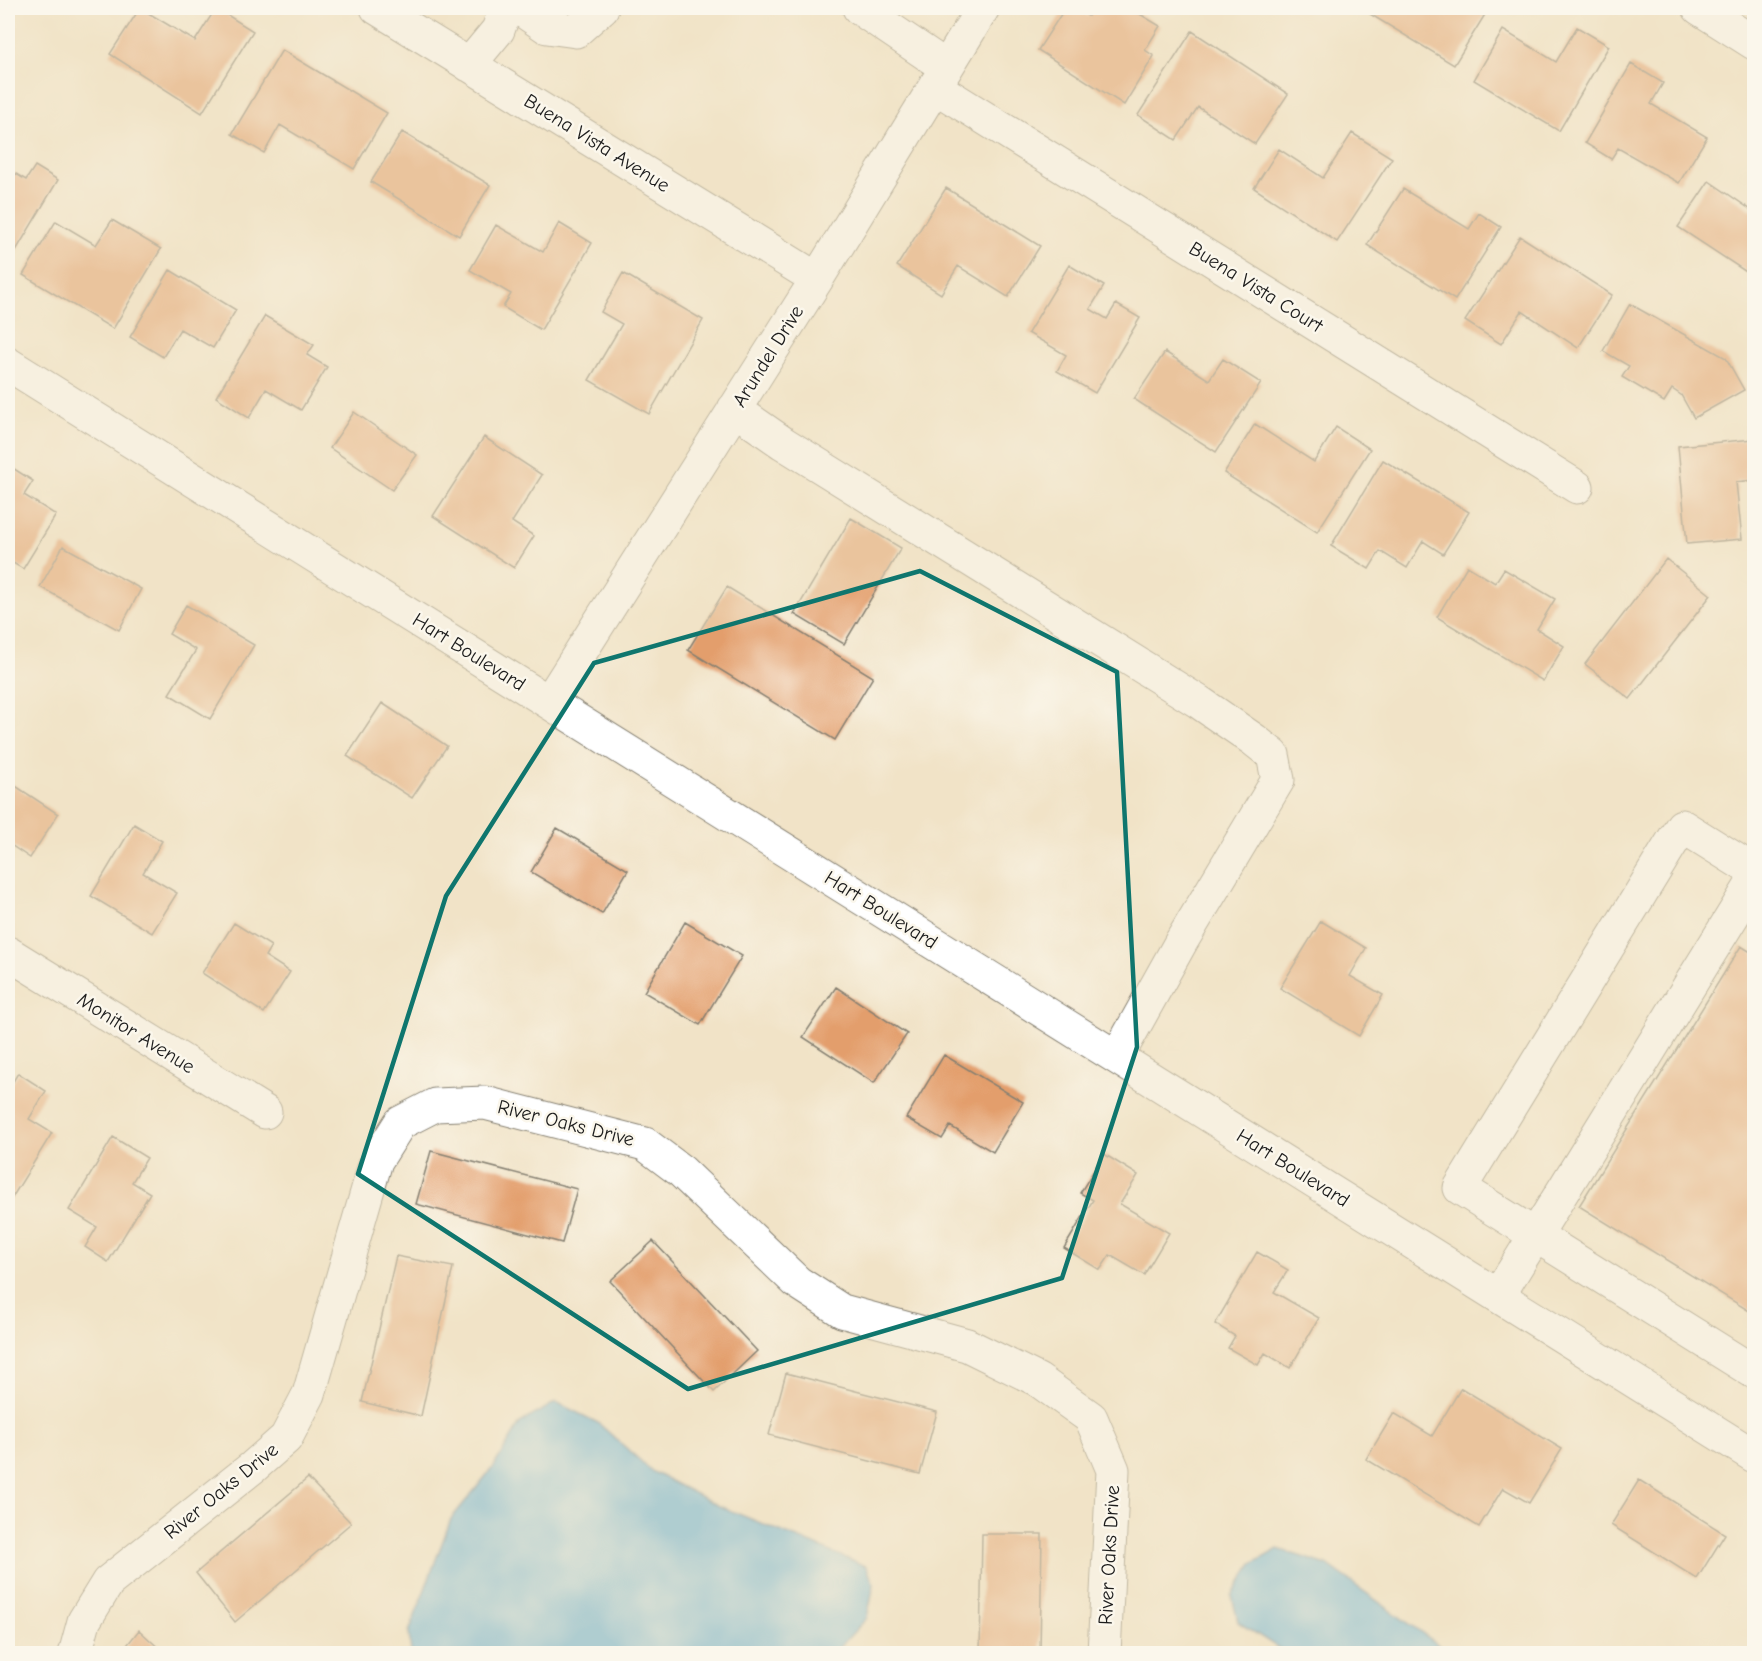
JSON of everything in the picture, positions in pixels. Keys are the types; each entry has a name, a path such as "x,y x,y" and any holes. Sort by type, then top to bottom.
{"street":[{"name":"Buena Vista Avenue","path":"377,8 817,279"},
{"path":"469,64 498,30 506,8"},
{"path":"519,8 547,27 576,31 602,8"},
{"name":"Buena Vista Court","path":"859,8 940,77 1577,487"},
{"name":"Arundel Drive","path":"549,702 817,279 983,8"},
{"path":"1699,8 1755,43"},
{"name":"Hart Boulevard","path":"8,364 1755,1456"},
{"path":"734,409 783,444 1199,702 1273,755 1278,780 1181,942 1117,1057"},
{"path":"1755,871 1682,826 1460,1188 1755,1372"},
{"path":"1498,1296 1755,881"},
{"name":"Monitor Avenue","path":"8,953 265,1112"},
{"name":"River Oaks Drive","path":"75,1653 84,1621 108,1582 286,1438 309,1394 376,1161 400,1123 435,1106 485,1103 645,1144 681,1172 797,1282 842,1311 967,1345 1038,1380 1092,1418 1113,1470 1104,1653"}],"highlighted area":[{"path":"920,571 1117,672 1137,1047 1062,1278 688,1389 358,1174 446,896 594,663"}],"water":[{"path":"556,1402 598,1423 653,1472 719,1506 866,1566 874,1584 867,1618 834,1653 411,1653 409,1632 451,1519 494,1466 520,1423"},
{"path":"1278,1549 1327,1565 1450,1653 1286,1653 1238,1622 1232,1596 1252,1564"}],"building":[{"path":"140,8 195,41 216,8 253,31 202,113 110,54"},
{"path":"1065,8 1074,8 1088,16 1094,8 1142,8 1138,13 1160,26 1145,50 1154,56 1124,105 1038,50"},
{"path":"1360,8 1489,8 1454,65"},
{"path":"1577,27 1609,46 1559,131 1474,80 1503,30 1556,62"},
{"path":"1192,31 1288,94 1255,144 1198,107 1176,140 1138,115"},
{"path":"282,50 387,113 354,169 280,125 264,153 232,134"},
{"path":"1631,64 1663,83 1651,104 1707,137 1679,183 1618,148 1611,159 1585,143"},
{"path":"402,132 490,185 459,236 371,182"},
{"path":"1352,133 1392,158 1337,242 1254,188 1279,149 1323,178"},
{"path":"35,166 58,180 8,264 8,169 26,180"},
{"path":"1709,181 1754,212 1754,277 1678,227"},
{"path":"946,188 1040,246 1008,297 958,266 941,294 897,266"},
{"path":"1403,189 1469,229 1479,213 1501,227 1455,300 1367,245"},
{"path":"112,220 161,249 113,329 23,275 56,221 96,245"},
{"path":"559,223 592,243 541,330 503,307 511,294 470,270 496,225 543,252"},
{"path":"1520,236 1612,295 1578,348 1522,311 1501,344 1465,321"},
{"path":"1069,265 1104,286 1090,309 1107,319 1116,304 1140,318 1095,393 1057,371 1066,355 1028,333"},
{"path":"170,270 236,310 213,348 180,329 163,357 130,337"},
{"path":"623,273 703,320 649,414 589,380 622,324 601,312"},
{"path":"1630,304 1726,358 1744,390 1694,418 1681,395 1672,389 1664,402 1622,377 1629,366 1603,351"},
{"path":"265,316 314,345 307,355 327,367 301,410 266,389 249,418 216,397"},
{"path":"1165,352 1209,380 1223,359 1261,383 1216,452 1134,399"},
{"path":"354,412 417,455 392,490 330,448"},
{"path":"1255,424 1314,462 1336,427 1370,449 1317,532 1224,473"},
{"path":"484,437 542,475 512,522 534,536 514,568 433,516"},
{"path":"1754,439 1754,480 1736,482 1742,539 1687,544 1678,446"},
{"path":"1383,460 1469,512 1443,554 1423,541 1407,568 1380,551 1369,569 1331,546"},
{"path":"8,465 33,481 24,495 56,515 23,569 8,560"},
{"path":"851,518 901,548 844,644 794,614"},
{"path":"63,546 141,589 119,630 40,587"},
{"path":"1666,559 1711,595 1630,699 1585,664"},
{"path":"1467,566 1495,583 1504,569 1555,599 1537,629 1564,646 1543,681 1437,617"},
{"path":"727,587 873,677 835,740 688,650"},
{"path":"186,605 254,645 210,719 169,694 196,650 169,634"},
{"path":"382,703 447,746 412,798 347,756"},
{"path":"14,785 58,814 30,858 8,843 8,794"},
{"path":"134,824 162,841 143,873 177,893 152,933 91,896"},
{"path":"557,828 628,870 602,914 531,872"},
{"path":"1321,921 1366,948 1350,976 1383,995 1359,1036 1280,988"},
{"path":"685,922 742,956 700,1025 644,992"},
{"path":"234,923 271,946 265,956 290,972 264,1013 202,973"},
{"path":"1741,946 1754,954 1754,1314 1579,1206"},
{"path":"836,987 907,1034 874,1083 803,1037"},
{"path":"944,1055 1023,1102 993,1152 950,1126 942,1139 906,1118"},
{"path":"18,1073 46,1091 29,1119 52,1133 10,1201 8,1200 8,1090"},
{"path":"113,1137 147,1158 132,1182 150,1193 108,1262 85,1247 97,1227 69,1210"},
{"path":"431,1151 577,1189 562,1243 416,1204"},
{"path":"1104,1154 1138,1175 1120,1204 1169,1233 1144,1275 1110,1255 1100,1270 1064,1248 1093,1200 1080,1193"},
{"path":"653,1241 757,1351 714,1392 610,1281"},
{"path":"1257,1252 1288,1270 1274,1292 1319,1318 1290,1368 1265,1353 1258,1365 1228,1348 1235,1336 1215,1324"},
{"path":"396,1256 453,1267 421,1416 362,1402"},
{"path":"786,1373 937,1412 920,1474 769,1435"},
{"path":"1461,1388 1562,1449 1529,1503 1503,1488 1479,1527 1366,1459 1394,1413 1432,1436"},
{"path":"308,1478 351,1523 235,1622 196,1573"},
{"path":"1639,1480 1725,1534 1697,1579 1611,1525"},
{"path":"982,1534 1042,1534 1040,1654 980,1654"},
{"path":"139,1630 165,1654 120,1654"}]}
